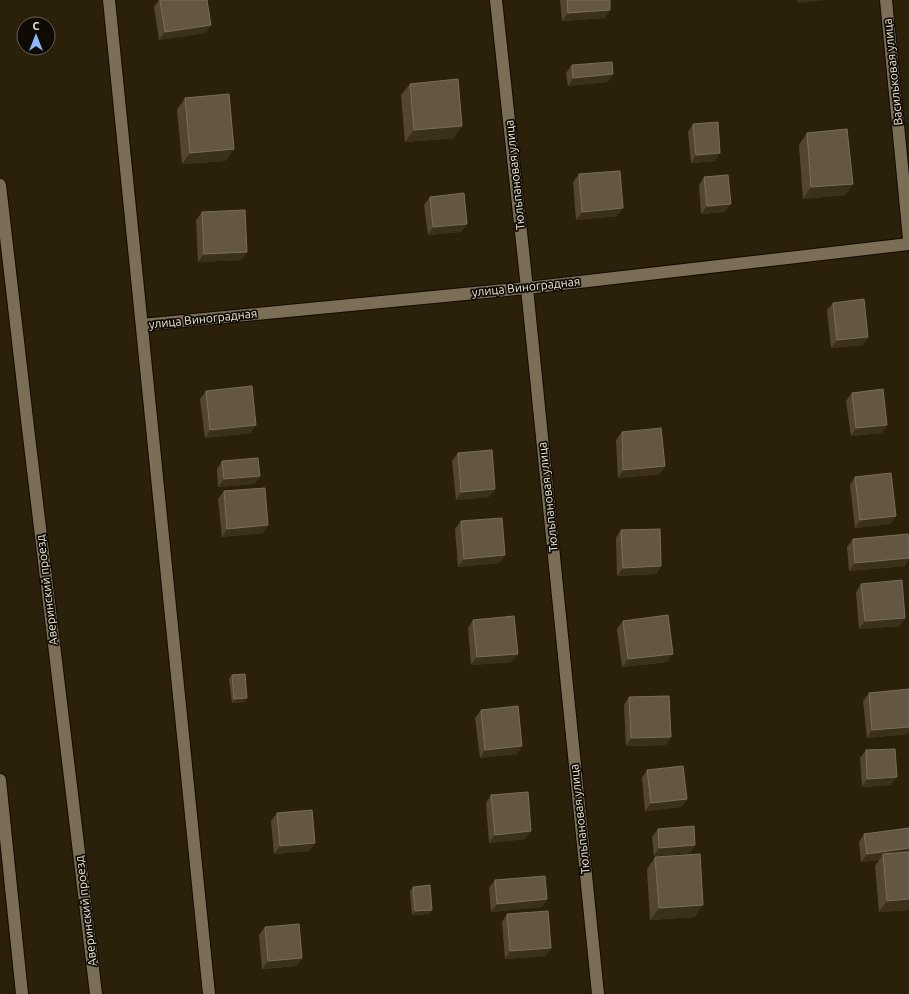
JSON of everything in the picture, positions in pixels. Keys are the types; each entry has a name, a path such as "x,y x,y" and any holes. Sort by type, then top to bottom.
{"street":[{"path":"109,0 209,994"},
{"name":"Тюльпановая улица","path":"496,0 527,288 598,994"},
{"name":"Васильковая улица","path":"886,0 909,239"},
{"name":"Аверинский проезд","path":"0,185 96,994"},
{"name":"улица Виноградная","path":"142,325 527,288 909,244"},
{"path":"0,780 22,994"}],"building":[{"path":"160,0 207,0 211,25 165,32"},
{"path":"567,0 610,0 610,10 568,13"},
{"path":"612,62 613,74 573,78 572,65"},
{"path":"458,79 462,126 414,130 410,84"},
{"path":"229,94 234,149 190,153 185,98"},
{"path":"718,122 720,153 696,155 693,124"},
{"path":"847,129 853,184 811,187 807,133"},
{"path":"620,171 623,208 582,212 579,174"},
{"path":"728,175 731,204 707,206 704,177"},
{"path":"464,193 467,224 433,227 430,197"},
{"path":"245,210 247,252 204,254 202,212"},
{"path":"864,299 868,337 837,340 833,303"},
{"path":"252,386 256,425 210,430 206,391"},
{"path":"883,389 887,425 856,428 852,393"},
{"path":"661,428 665,466 623,470 622,432"},
{"path":"492,450 495,489 461,492 458,453"},
{"path":"258,458 260,476 224,479 222,461"},
{"path":"891,473 896,516 860,520 855,477"},
{"path":"265,488 268,525 227,529 224,491"},
{"path":"502,518 505,555 464,559 461,521"},
{"path":"660,529 661,566 623,568 621,530"},
{"path":"908,534 909,558 855,563 853,539"},
{"path":"902,580 905,618 865,621 861,584"},
{"path":"668,615 673,654 628,659 623,621"},
{"path":"514,616 518,654 477,657 473,620"},
{"path":"245,674 247,698 234,699 232,675"},
{"path":"909,689 909,727 872,730 869,693"},
{"path":"669,696 671,737 631,738 629,697"},
{"path":"518,706 522,746 485,750 481,710"},
{"path":"895,749 897,777 867,779 866,750"},
{"path":"683,766 687,799 651,803 647,770"},
{"path":"528,792 531,831 495,835 491,795"},
{"path":"312,810 315,843 280,846 277,813"},
{"path":"694,826 695,845 659,848 658,829"},
{"path":"909,828 909,848 867,854 864,834"},
{"path":"909,852 909,899 887,901 883,854"},
{"path":"700,854 703,905 659,908 655,857"},
{"path":"545,876 547,899 497,904 495,880"},
{"path":"430,885 432,910 415,911 413,887"},
{"path":"548,911 551,948 510,951 507,914"},
{"path":"299,924 302,958 268,961 265,927"}]}
